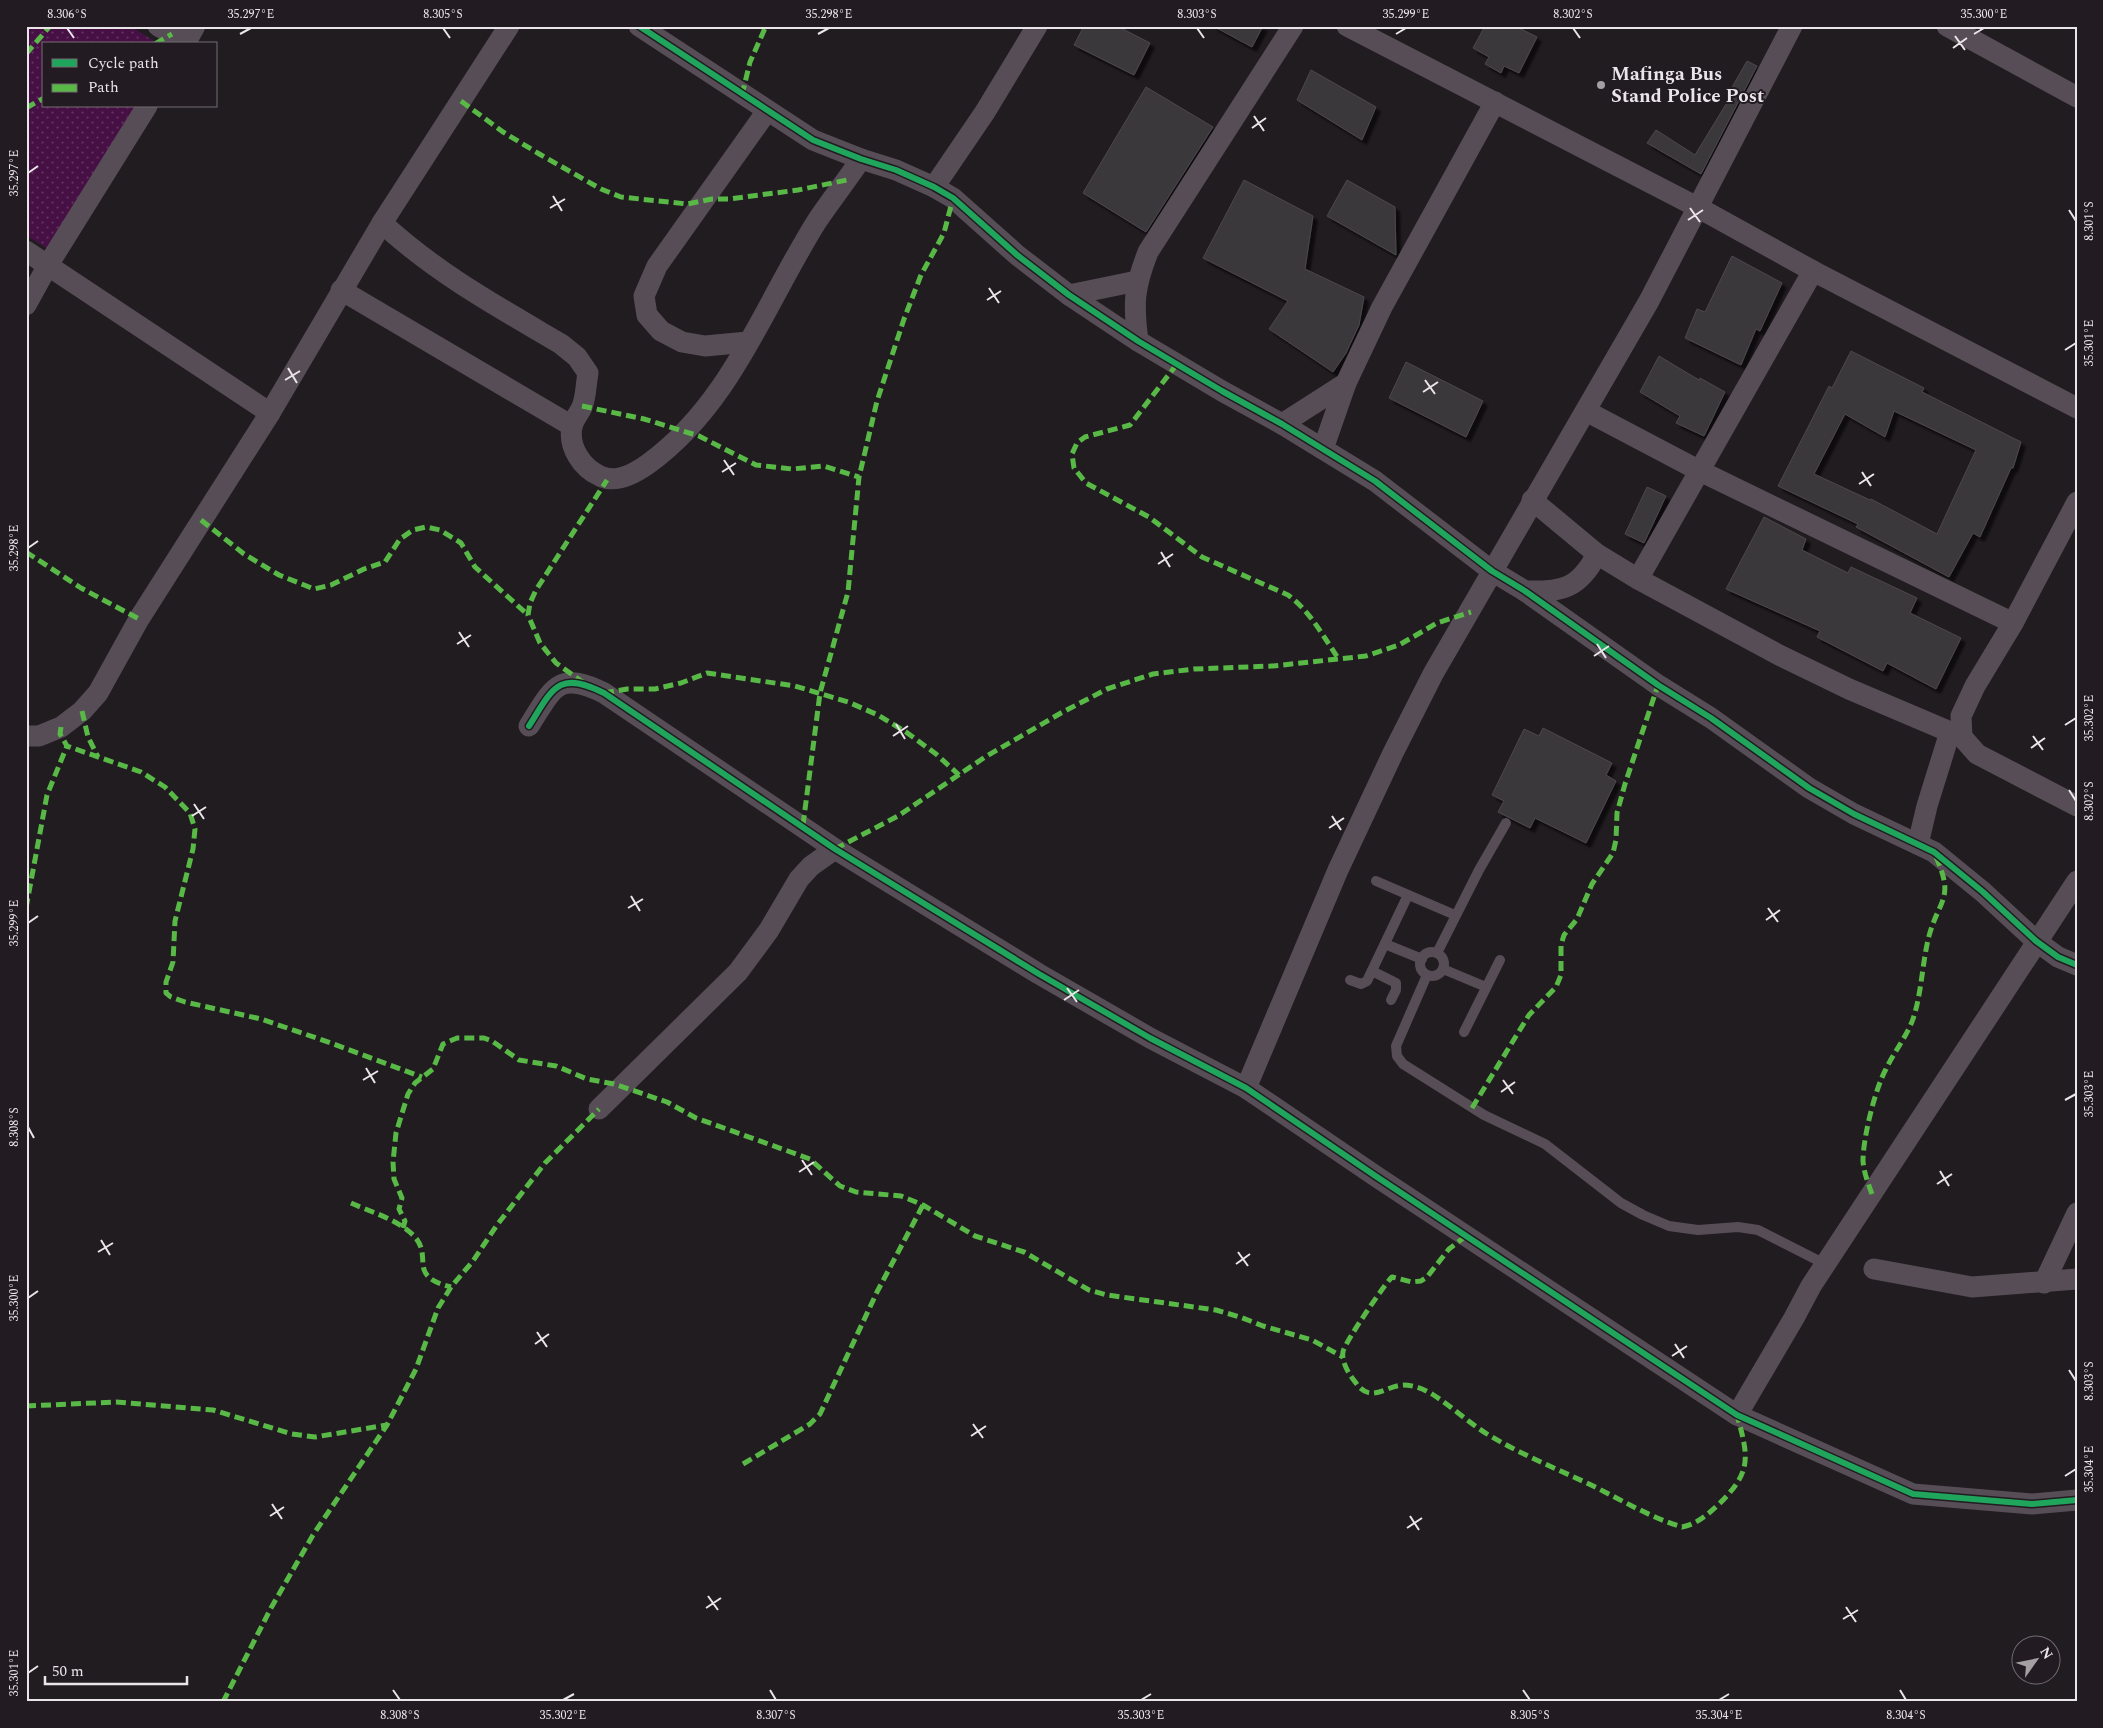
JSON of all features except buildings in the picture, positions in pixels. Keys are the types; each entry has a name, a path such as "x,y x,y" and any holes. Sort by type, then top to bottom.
{"street":[{"path":"158,26 189,37"},
{"path":"26,736 39,736 61,726 82,711 98,693 139,619 270,413 382,223 509,26"},
{"path":"639,26 813,140 861,159 896,170 953,198 1017,255 1069,296 1138,341 1282,424 1375,482 1492,571 1525,591 1658,685 1711,718 1809,788 1854,814 1918,844 1950,864 2036,941 2058,957 2077,964"},
{"path":"934,187 985,112 1037,26"},
{"path":"1138,341 1133,307 1137,281 1148,252 1293,26"},
{"path":"1347,26 1699,208 1813,271 2077,408"},
{"path":"1246,1088 1338,870 1392,753 1433,674 1471,612 1532,500 1649,301 1792,26"},
{"path":"1947,26 2077,97"},
{"path":"1323,449 1346,383 1382,307 1495,102"},
{"path":"26,305 48,265 145,108"},
{"path":"748,342 705,346 682,342 661,331 648,315 644,296 657,266 767,111"},
{"path":"382,223 412,251 436,269 561,344 577,357 588,373 582,406 572,426 572,443 579,458 593,473 607,480 624,478 666,451 686,432 725,384 818,221 861,159"},
{"path":"26,251 270,413"},
{"path":"1638,579 1698,470 1813,271"},
{"path":"1069,296 1137,281"},
{"path":"341,290 572,426"},
{"path":"1282,424 1346,383"},
{"path":"1586,411 1698,470 2013,623"},
{"path":"1532,500 1597,554 1638,579 1779,655 1849,689 1956,734 1976,754 2077,806"},
{"path":"1918,844 1927,806 1956,734 1961,716 1975,686 2013,623 2077,502"},
{"path":"1525,591 1555,592 1573,584 1588,570 1597,554"},
{"path":"529,726 547,697 560,685 571,682 586,684 604,693 835,849 1048,979 1150,1038 1246,1088 1385,1183 1737,1415 1913,1494 2032,1504 2077,1500"},
{"path":"599,1109 738,972 768,930 799,879 811,866 835,849"},
{"path":"1737,1415 1825,1264 2077,881"},
{"path":"2044,1283 2077,1213"},
{"path":"1874,1269 1972,1287 2077,1279"}],"lane":[{"path":"1437,953 1455,915 1506,823"},
{"path":"1376,880 1455,915"},
{"path":"1350,980 1365,984 1408,895"},
{"path":"1384,944 1422,959"},
{"path":"1431,952 1437,953 1442,957 1443,969 1439,974 1427,975 1420,965 1422,959 1431,952"},
{"path":"1464,1032 1500,960"},
{"path":"1443,969 1486,987"},
{"path":"1372,971 1396,982 1396,990 1391,1000"},
{"path":"1427,975 1396,1046 1397,1056 1403,1064 1466,1104 1552,1148 1621,1203 1643,1215 1669,1226 1698,1230 1738,1227 1758,1230 1825,1264"}],"shaded area":[{"path":"26,26 130,26 156,42 42,42 42,108 154,108 59,256 26,235"}],"marked path":[{"path":"26,54 50,26"},
{"path":"742,95 750,62 766,26"},
{"path":"158,42 172,34"},
{"path":"26,108 42,99"},
{"path":"461,101 503,132 541,155 601,189 621,197 687,204 712,199 729,199 798,190 847,180"},
{"path":"803,825 820,693 848,592 859,477 877,401 904,319 921,275 944,233 953,198"},
{"path":"1177,364 1130,425 1085,437 1077,443 1072,454 1074,468 1086,483 1149,517 1202,557 1288,595 1310,616 1338,658"},
{"path":"582,406 644,419 699,436 756,465 792,469 824,466 859,477"},
{"path":"584,683 556,663 540,643 528,615 530,603 536,590 607,480"},
{"path":"201,520 244,554 279,575 314,589 331,585 364,569 385,562 400,539 413,530 426,527 440,530 461,543 475,567 528,615"},
{"path":"26,552 81,588 139,619"},
{"path":"835,849 898,816 985,757 1107,689 1153,674 1194,669 1273,666 1366,656 1399,645 1437,623 1471,612"},
{"path":"604,693 627,689 655,689 681,683 707,673 795,686 848,702 878,715 906,732 936,754 959,775"},
{"path":"1472,1108 1529,1015 1556,987 1561,975 1561,945 1564,935 1577,919 1592,884 1613,853 1616,840 1617,813 1658,685"},
{"path":"82,711 88,737 98,757"},
{"path":"61,727 60,734 67,746 141,772 165,787 190,813 195,829 193,849 175,921 173,962 166,982 166,993 185,1002 261,1019 422,1077"},
{"path":"26,908 47,795 67,746"},
{"path":"1872,1194 1863,1161 1867,1127 1882,1078 1907,1032 1916,1009 1929,936 1945,891 1942,871 1936,857"},
{"path":"403,1228 405,1221 399,1209 402,1198 394,1179 393,1162 396,1133 408,1094 415,1083 433,1069 443,1044 457,1038 484,1038 492,1041 519,1060 556,1066 587,1079 614,1084 667,1102 696,1118 810,1159 840,1186 856,1192 901,1196 923,1205 975,1236 1024,1252 1089,1290 1107,1295 1216,1310 1312,1340 1343,1357"},
{"path":"223,1702 271,1608 313,1535 387,1425 416,1369 438,1308 451,1287 473,1261 497,1225 545,1163 599,1109"},
{"path":"351,1203 393,1221 408,1230 414,1236 422,1251 425,1272 437,1283 451,1287"},
{"path":"743,1464 810,1424 820,1414 877,1292 923,1205"},
{"path":"1466,1236 1449,1249 1427,1277 1421,1281 1412,1282 1392,1277 1374,1301 1343,1352 1346,1369 1362,1389 1373,1393 1403,1385 1422,1389 1432,1394 1487,1434 1512,1448 1646,1513 1682,1527 1706,1516 1714,1509 1737,1483 1742,1473 1745,1464 1745,1454 1737,1415"},
{"path":"26,1406 116,1402 213,1410 292,1434 315,1437 387,1425"}],"cycle path":[{"path":"639,26 813,140 861,159 896,170 953,198 1017,255 1069,295 1138,341 1282,424 1375,481 1492,571 1525,591 1658,685 1711,718 1809,788 1854,814 1934,852 1983,892 2036,941 2058,957 2077,965"},
{"path":"529,726 551,693 566,683 589,686 604,693 835,849 1039,974 1150,1038 1246,1088 1737,1415 1913,1494 2032,1504 2077,1500"}],"place":[{"name":"Mafinga Bus Stand Police Post","path":"1601,85"}]}
